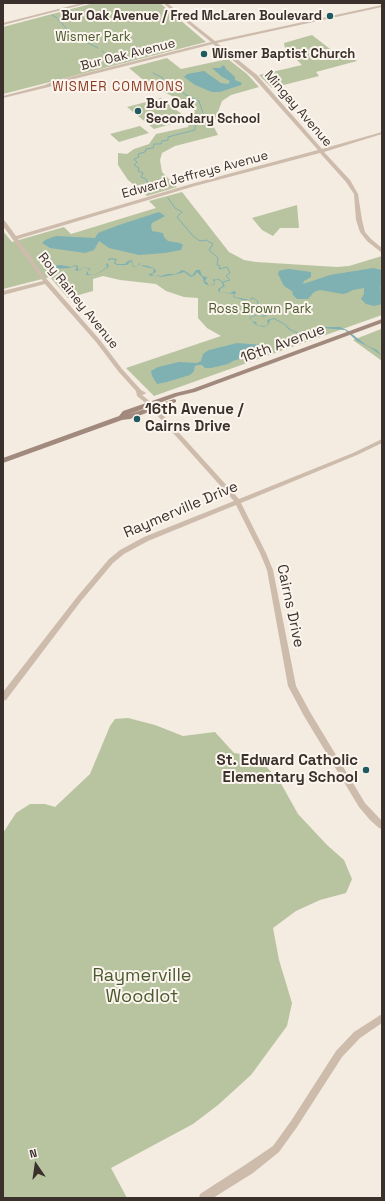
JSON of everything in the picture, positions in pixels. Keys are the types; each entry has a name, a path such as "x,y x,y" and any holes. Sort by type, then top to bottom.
{"main road":[{"name":"16th Avenue","path":"3,461 121,418 128,417 152,406 181,398 193,391 382,321"}],"street":[{"path":"3,24 87,3"},
{"name":"Mingay Avenue","path":"165,3 257,78 320,151 353,186 357,197 359,220 362,229 369,240 382,251"},
{"name":"Bur Oak Avenue","path":"3,97 194,50 214,43 382,6"},
{"name":"Edward Jeffreys Avenue","path":"15,238 200,183 382,133"},
{"name":"Roy Rainey Avenue","path":"3,222 46,282 98,341 120,370 139,391 139,394 144,401 152,406"},
{"path":"3,293 46,282"},
{"name":"Cairns Drive","path":"152,406 207,465 238,502 270,570 292,686 307,714 362,805 382,826"},
{"name":"Raymerville Drive","path":"3,698 79,599 111,562 122,552 146,539 382,441"},
{"path":"204,1198 249,1169 276,1149 339,1054 357,1034 382,1018"}],"green space":[{"name":"Wismer Park","path":"94,3 160,3 206,42 3,94 3,27"},
{"path":"312,35 343,59 350,57 357,61 316,72 319,76 272,88 259,75 302,65 285,48 284,43"},
{"path":"167,58 181,69 228,59 247,74 259,87 231,95 222,101 213,125 218,135 175,146 162,153 160,160 162,172 177,187 147,196 128,180 118,165 118,153 127,154 134,149 149,144 156,134 188,127 195,111 174,97 148,84 129,68"},
{"path":"161,98 188,119 154,129 127,107"},
{"path":"140,126 149,133 119,142 110,134"},
{"name":"Ross Brown Park","path":"182,192 229,252 244,260 337,267 349,266 382,256 382,315 154,396 126,368 221,336 207,328 198,318 198,298 184,297 166,291 156,284 120,280 103,276 93,279 93,291 68,298 50,277 3,289 3,231 12,242 64,227 71,234 156,208 149,201"},
{"path":"297,205 299,228 280,228 273,236 262,230 252,218"},
{"path":"381,329 382,330 382,361 353,340"},
{"name":"Raymerville Woodlot","path":"128,718 155,725 183,736 215,732 234,753 256,756 279,780 298,814 327,845 344,860 352,879 346,893 320,900 296,911 273,928 279,960 292,1003 287,1026 251,1075 218,1105 193,1124 111,1168 127,1198 3,1198 3,833 16,813 30,804 45,804 55,807 90,774 110,726 115,719"}],"water":[{"path":"224,65 226,69 235,77 235,80 242,83 241,85 220,92 212,92 195,85 184,77 187,74 204,71 221,83 228,84 230,81 222,77 212,68 220,68"},
{"path":"159,212 165,216 152,223 152,231 163,233 164,237 168,241 180,243 183,245 181,250 139,255 109,248 99,241 94,250 85,253 50,248 42,243 45,240 56,236 95,238 98,233"},
{"path":"111,258 117,259 115,262 117,264 125,264 132,260 133,266 137,266 133,267 131,261 127,265 117,265 114,263 115,260 111,259 109,261 108,259"},
{"path":"107,263 109,266 98,273 107,267"},
{"path":"60,265 71,267 76,265 78,266 78,270 83,268 77,271 75,270 77,267 76,266 69,268 53,269 53,266"},
{"path":"141,265 155,269 156,272 151,275 156,275 150,276 149,274 153,273 154,269"},
{"path":"373,268 382,270 382,285 380,288 382,290 382,304 374,306 366,304 361,299 364,294 364,288 343,294 320,290 314,292 308,299 297,299 293,295 292,291 284,286 278,274 279,271 289,269 311,272 311,277 304,281 303,284 330,275"},
{"path":"182,270 192,276 196,270 200,270 202,276 207,277 205,282 207,282 209,286 204,283 203,278 197,272 191,277 184,272 178,274 161,277 156,275 161,276 176,274"},
{"path":"215,279 222,281 225,286 220,289 220,292 230,293 234,291 236,292 235,297 250,300 243,300 233,297 234,294 219,292 218,289 223,286 221,281"},
{"path":"252,297 258,301 259,311 268,313 266,316 261,317 265,315 258,311 257,301 252,298 250,300"},
{"path":"274,318 285,324 290,329 301,334 288,329 285,325 274,319 270,320 269,324 264,327 256,325 252,321 256,322 257,325 265,326 268,324 267,320"},
{"path":"323,327 340,327 347,330 366,345 377,350 382,356 371,348 357,341 345,330 322,328 301,334"},
{"path":"237,343 262,345 264,348 228,364 211,368 205,368 202,365 195,366 194,371 190,375 167,382 157,384 152,376 151,371 158,367 179,362 197,363 201,361 203,354 209,350"}],"waterway":[{"path":"52,15 57,18"},
{"path":"58,19 72,35"},
{"path":"74,36 98,48"},
{"path":"102,51 111,58"},
{"path":"112,58 125,61 133,59"},
{"path":"153,73 163,78 161,80 168,81 168,84 173,85 173,88 179,89 186,95 199,101 203,113"},
{"path":"158,190 147,182 146,179 141,177 143,173 138,171 139,168 134,165 137,162 134,159 139,157 138,154 145,152 146,149 153,148 154,144 161,144 162,141 168,140 168,137 195,130 195,127 202,115"},
{"path":"168,198 175,208 182,212 177,217 193,236 200,241 206,240 213,244 209,250 218,258 217,265 220,266 219,269 227,267 230,273 226,276 230,280 223,282"}],"place":[{"name":"Bur Oak Avenue / Fred McLaren Boulevard","path":"330,16"},
{"name":"Wismer Baptist Church","path":"204,54"},
{"name":"Bur Oak Secondary School","path":"138,111"},
{"name":"16th Avenue / Cairns Drive","path":"137,419"},
{"name":"St. Edward Catholic Elementary School","path":"366,770"}],"district":[{"name":"WISMER COMMONS","path":"118,87"}]}
